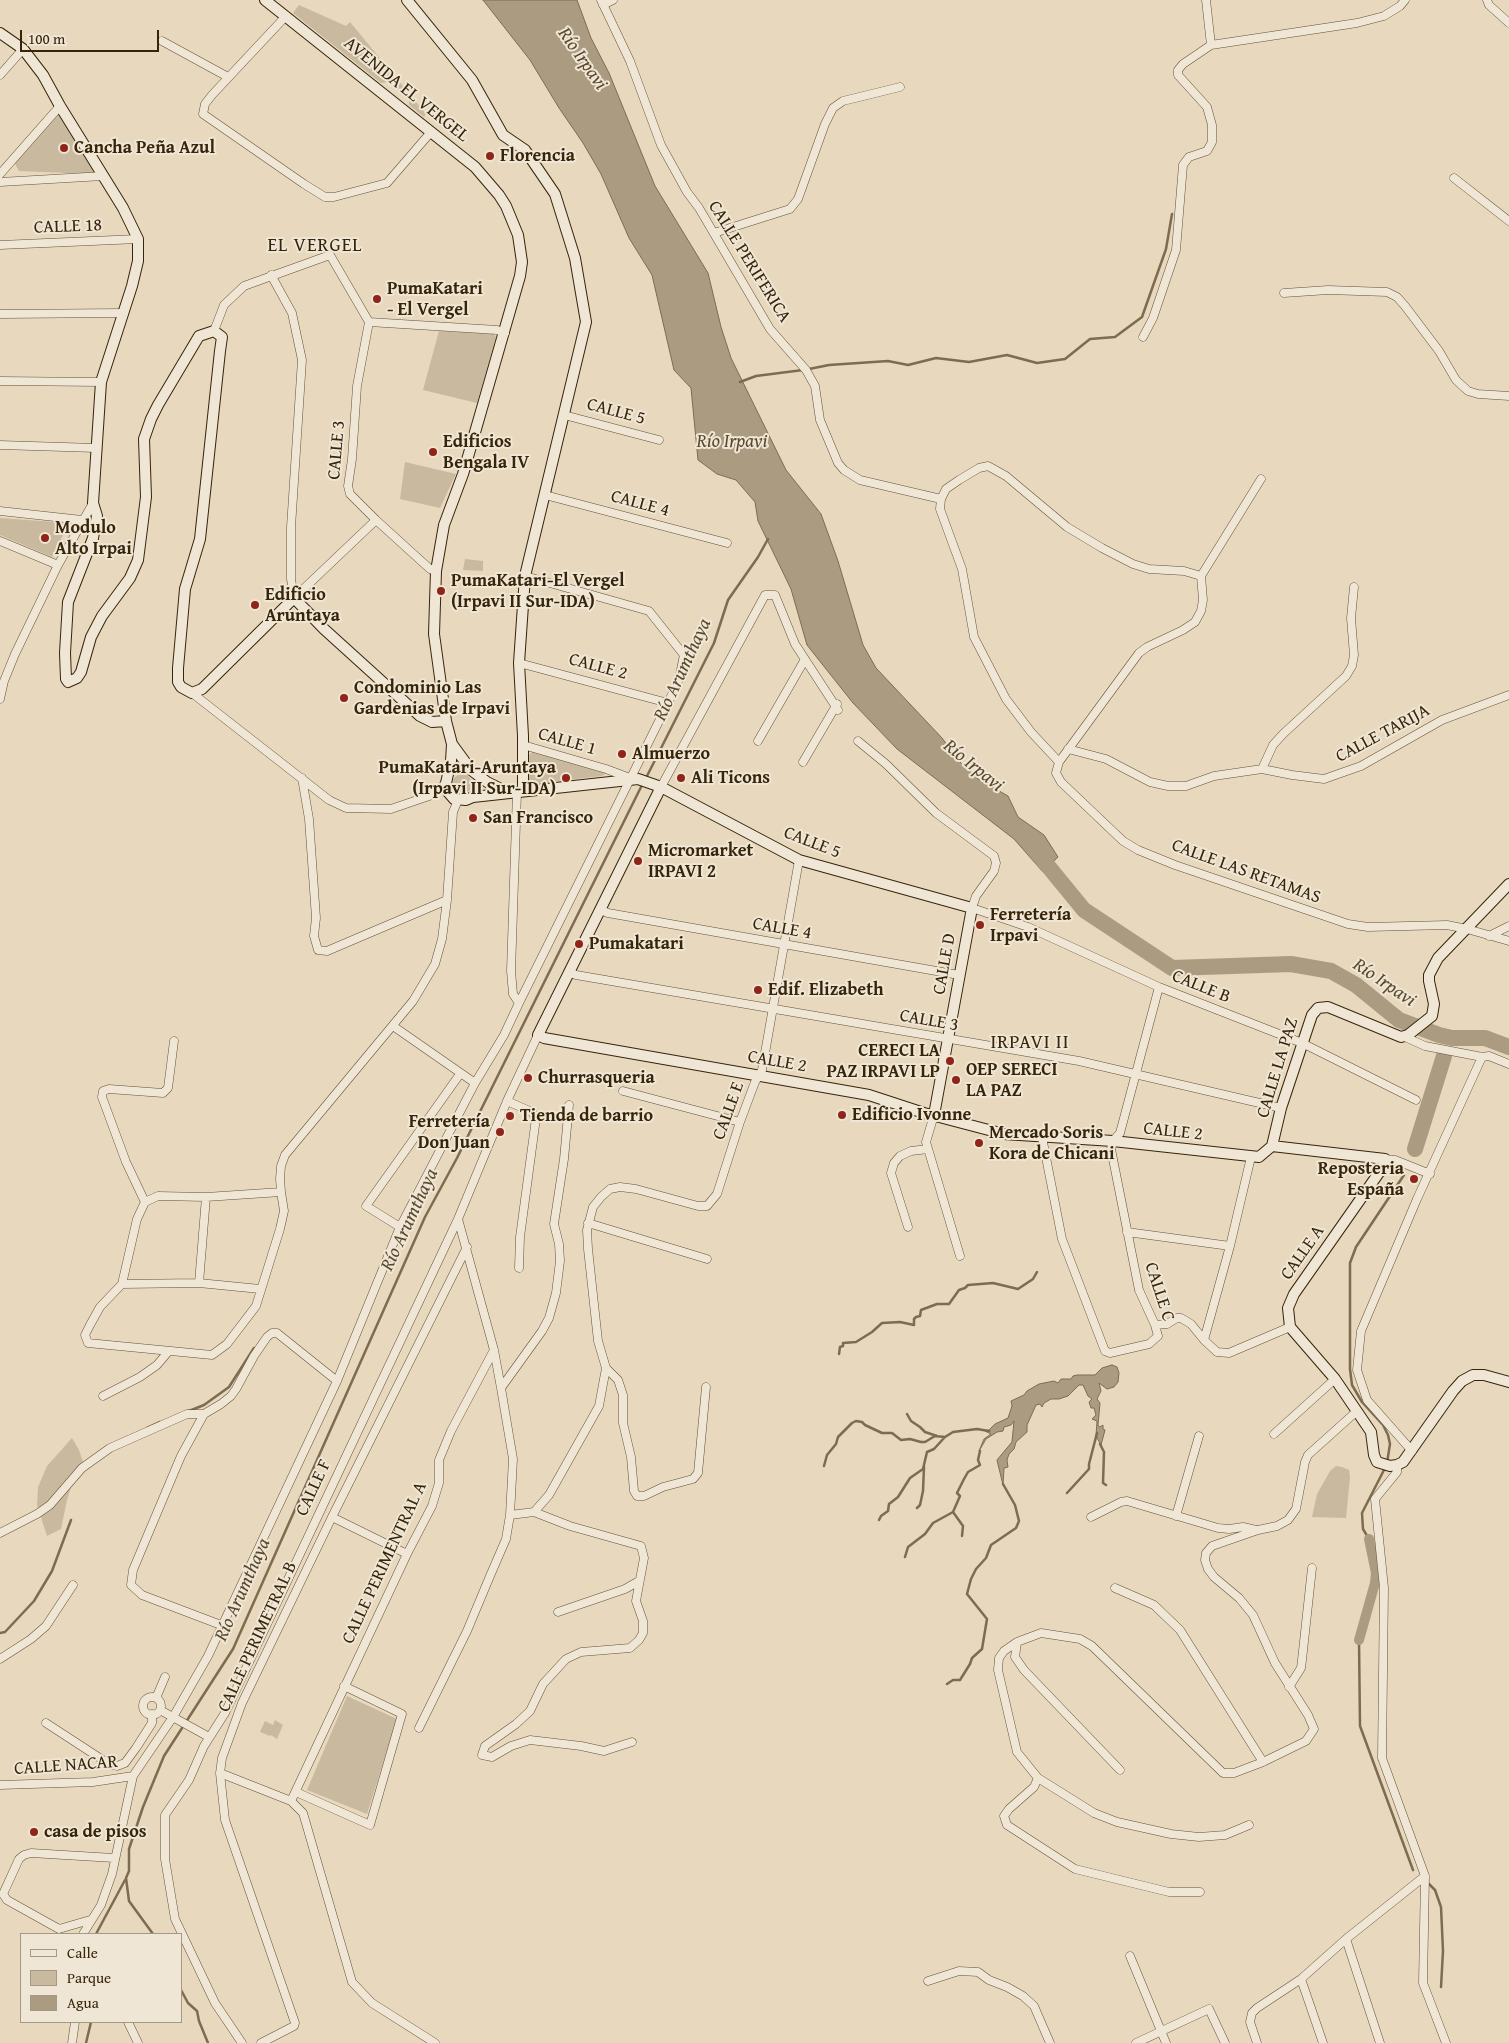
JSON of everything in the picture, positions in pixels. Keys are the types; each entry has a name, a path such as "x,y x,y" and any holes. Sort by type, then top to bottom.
{"street":[{"name":"AVENIDA EL VERGEL","path":"265,0 475,167 491,184 506,206 520,245 522,262 520,276 463,474 448,511 436,571 434,634 446,721 452,744"},
{"path":"407,0 472,80 503,135 525,150 555,194 575,258 586,322 525,576 519,663 523,745 516,792 511,971 513,994 519,1003"},
{"path":"602,2 613,0"},
{"path":"1206,0 1210,45"},
{"path":"1143,337 1153,318 1176,250 1183,165 1189,156 1208,151 1212,142 1212,124 1207,107 1182,81 1178,75 1178,70 1191,57 1210,45 1357,23 1384,16 1400,6 1405,0"},
{"path":"1487,0 1489,5 1509,23"},
{"name":"CALLE PERIFERICA","path":"602,2 630,61 661,145 687,192 714,233 770,329 806,370 815,386 820,420 834,454 844,470 860,480 941,499"},
{"path":"286,16 205,104 203,114 325,197 334,197 387,184 431,132"},
{"path":"0,33 23,49 43,75 123,208 138,239 138,261 132,286 101,382 93,503 97,516 94,538 68,602 64,674 68,682 77,678 81,672 94,630 130,578 138,560 146,497 144,438 151,419 199,336 214,331"},
{"path":"162,41 228,77"},
{"path":"0,75 23,49"},
{"path":"714,233 790,209 798,199 825,124 833,108 842,101 900,87"},
{"path":"0,174 60,106"},
{"path":"0,182 103,176"},
{"path":"1454,178 1509,221"},
{"name":"CALLE 18","path":"0,245 138,239"},
{"path":"214,331 224,305 244,286 330,255 369,322 497,330 505,333"},
{"path":"272,275 292,314 302,360 291,527 291,578 294,598 324,629 420,716 432,722 446,721"},
{"path":"1284,293 1328,290 1387,292 1397,297 1405,306 1439,351 1456,380 1468,391 1478,394 1509,396"},
{"path":"0,314 124,313"},
{"name":"CALLE 3","path":"369,322 357,386 352,459 348,486 350,494 376,520 430,568 436,571"},
{"path":"214,331 222,337 200,539 186,589 178,668 178,682 181,687 192,693 329,800 346,808 391,809 432,795 456,770 473,772 516,792"},
{"path":"0,382 101,382"},
{"name":"CALLE 5","path":"564,415 659,440"},
{"path":"0,445 96,448"},
{"path":"1201,576 1184,571 1149,569 1133,564 1102,548 1067,526 1006,476 988,466 979,468 946,489 941,499 940,509 962,569 974,637 1006,699 1031,732 1059,762 1138,653 1195,622 1201,611 1203,600 1201,576 1261,479"},
{"name":"CALLE 4","path":"545,495 727,543"},
{"path":"0,698 4,681 15,654 58,565 93,503"},
{"path":"0,510 82,520"},
{"path":"192,693 202,689 376,520"},
{"path":"0,541 58,565"},
{"path":"84,1933 101,1905 112,1874 133,1776 175,1718 208,1656 337,1381 400,1227 475,1083 504,1035 634,778 679,679 684,655 649,611 525,576"},
{"path":"1262,769 1273,745 1346,676 1352,666 1354,655 1351,618 1354,587"},
{"path":"538,1035 601,910 656,785 765,595 775,595 804,661 838,707 803,762"},
{"path":"758,740 804,661"},
{"name":"CALLE 2","path":"519,663 668,703"},
{"name":"CALLE TARIJA","path":"1068,749 1106,758 1150,782 1168,786 1186,786 1214,776 1262,769 1324,779 1361,766 1442,720 1509,695"},
{"name":"CALLE D","path":"858,740 886,764 936,813 994,856 996,864 994,871 976,896 972,908 949,1040 934,1116 926,1142 960,1256"},
{"path":"452,744 447,779 450,796 458,800 634,778"},
{"path":"452,744 473,772 478,786 473,797"},
{"name":"CALLE 1","path":"523,745 634,778"},
{"name":"CALLE LAS RETAMAS","path":"1059,762 1056,772 1061,782 1103,824 1123,841 1138,850 1348,924 1368,927 1431,924 1467,929 1509,942"},
{"path":"302,778 310,826 316,918 314,936 318,950 327,951 447,900"},
{"name":"CALLE 5","path":"634,778 656,785 799,860 972,908"},
{"path":"282,1192 206,1197 158,1196 145,1202 137,1220 122,1284 100,1307 86,1335 88,1343 212,1355 227,1344 256,1306 284,1212 282,1192 280,1179 281,1166 285,1155 394,1026 426,981 434,964 442,940 447,900 453,812 458,800"},
{"name":"CALLE E","path":"588,1223 593,1207 601,1196 610,1189 620,1187 636,1189 698,1206 707,1206 717,1194 740,1122 762,1070 799,860"},
{"path":"1509,884 1438,958 1431,969 1429,981 1434,1004 1432,1016 1408,1035 1425,1046 1482,1057 1489,1056 1509,1064"},
{"name":"CALLE B","path":"972,908 1028,927 1159,987 1302,1043 1416,1100"},
{"name":"CALLE 4","path":"601,910 608,913 959,975"},
{"path":"1489,936 1509,926"},
{"name":"CALLE 3","path":"569,972 576,975 1079,1061 1281,1108"},
{"name":"CALLE C","path":"1042,1137 1062,1238 1105,1351 1110,1353 1149,1344 1158,1336 1139,1290 1111,1149 1113,1141 1120,1133 1159,987"},
{"name":"CALLE LA PAZ","path":"1272,1146 1281,1108 1302,1043 1312,1015 1318,1008 1328,1007 1408,1035"},
{"path":"394,1026 475,1083"},
{"name":"CALLE 2","path":"538,1035 544,1038 869,1095 989,1132 1113,1141 1251,1157"},
{"name":"CALLE F","path":"181,1933 175,1919 168,1883 165,1859 165,1816 189,1780 209,1738 225,1713 458,1219 507,1100 538,1035"},
{"path":"145,1202 126,1162 102,1097 103,1091 109,1088 163,1092 168,1088 174,1040"},
{"path":"1412,1451 1367,1400 1357,1370 1361,1331 1417,1199 1482,1057"},
{"path":"400,1227 366,1206 460,1074"},
{"path":"623,1091 740,1122"},
{"path":"507,1100 532,1112 536,1118 520,1236 519,1268"},
{"path":"502,1388 542,1331 549,1318 556,1292 560,1261 559,1244 554,1224 564,1160 569,1105"},
{"path":"1204,1340 1230,1246 1251,1157 1259,1157 1272,1146 1395,1160 1430,1174"},
{"path":"908,1227 891,1173 894,1163 900,1156 911,1151 928,1150"},
{"name":"CALLE A","path":"1290,1327 1288,1308 1294,1294 1384,1167 1386,1159"},
{"path":"199,1283 206,1197"},
{"path":"419,1728 467,1631 506,1539 510,1515 513,1459 502,1388 494,1350 458,1219"},
{"path":"534,1512 549,1495 599,1406 606,1368 598,1341 588,1250 588,1223 707,1259"},
{"path":"1127,1232 1230,1246"},
{"name":"CALLE PERIMETRAL B","path":"261,2043 294,2026 294,2023 225,1820 220,1773 226,1742 242,1703 332,1516 467,1247"},
{"path":"122,1284 199,1283 260,1289"},
{"path":"1155,1325 1167,1324 1177,1318 1181,1318 1191,1324 1217,1352 1229,1353 1290,1327 1335,1380 1371,1432 1374,1454 1397,1472 1376,1498 1384,1588 1382,1758 1424,1876 1423,1983 1446,2043"},
{"path":"0,1533 37,1514 50,1504 82,1468 110,1448 188,1414 204,1414 221,1404 236,1389 254,1356 272,1333 277,1334 337,1381"},
{"name":"CALLE PERIMENTRAL A","path":"291,1801 407,1554 432,1506 439,1483 438,1460 451,1431 494,1350"},
{"path":"103,1396 140,1377 157,1365 168,1352"},
{"path":"606,1368 618,1380 623,1395 623,1423 631,1457 634,1491 637,1496 644,1496 693,1479 698,1473 706,1387"},
{"path":"1389,1465 1403,1462 1462,1381 1473,1374 1509,1382"},
{"path":"1274,1434 1335,1380"},
{"path":"1249,1825 1225,1835 1199,1837 1171,1834 1117,1822 1094,1813 1038,1778 1017,1752 998,1670 999,1658 1004,1651 1032,1635 1041,1633 1080,1639 1102,1654 1223,1773 1234,1773 1263,1762 1306,1741 1314,1729 1308,1715 1275,1663 1249,1610 1208,1569 1205,1560 1206,1553 1212,1546 1258,1530 1277,1526 1288,1520 1296,1509 1308,1455 1357,1411"},
{"path":"204,1414 181,1456 165,1492 131,1581 135,1590 142,1594 221,1625"},
{"path":"1176,1516 1199,1436"},
{"path":"1091,1517 1114,1505 1127,1502 1218,1528 1243,1527 1258,1530"},
{"path":"510,1515 534,1512 570,1526 641,1546 644,1558 636,1600 643,1621 644,1633 630,1648 581,1652 566,1659 543,1684 530,1710 516,1724 485,1746 482,1755 492,1757 511,1746 530,1740 581,1746 604,1751 632,1742"},
{"path":"332,1516 407,1554"},
{"path":"1290,1687 1301,1668 1312,1568"},
{"path":"558,1612 625,1589 639,1581"},
{"path":"0,1659 31,1639 46,1626 73,1585"},
{"path":"1115,1588 1154,1605 1180,1630 1263,1762"},
{"path":"1017,1642 1015,1657 1024,1670 1120,1770"},
{"path":"156,1698 165,1677"},
{"path":"296,1792 370,1825 402,1714 344,1686"},
{"path":"156,1698 147,1698 143,1706 148,1714 160,1710"},
{"path":"156,1698 159,1701 160,1710"},
{"path":"160,1710 209,1738"},
{"path":"46,1723 110,1764 117,1766 125,1762 136,1748 152,1722 152,1714"},
{"path":"220,1773 291,1801 303,1813 352,1982 372,2003 435,2043"},
{"name":"CALLE NACAR","path":"0,1785 93,1782 133,1776"},
{"path":"1038,1778 1034,1787 1009,1809 1004,1816 1007,1825 1075,1868 1169,1892 1200,1892"},
{"path":"90,1920 60,1929 2,1897 19,1859 24,1855 31,1853 114,1858"},
{"path":"1257,2043 1250,2022 1252,2013 1301,1979 1346,1939 1424,1876"},
{"name":"CALLE F","path":"182,1935 215,2003 242,2043"},
{"path":"1346,1939 1380,2043"},
{"path":"1130,1956 1166,2043"},
{"path":"928,1981 960,1971 978,1972 989,1980 1023,1996 1034,2006 1050,2043"},
{"path":"1301,1979 1323,2043"},
{"path":"1142,2042 1209,2009 1225,2043"},
{"path":"72,2043 75,2023"},
{"path":"128,2023 138,2043"}],"green space":[{"path":"299,5 346,26 350,22 426,114 424,117 409,105 409,99 388,82 381,83 293,13"},
{"path":"58,115 95,169 94,172 90,174 19,171 15,164 17,159"},
{"path":"439,331 493,333 496,337 477,403 423,390"},
{"path":"405,462 456,474 440,508 400,499"},
{"path":"0,518 69,523 52,557 0,535"},
{"path":"465,559 483,561 483,571 463,570"},
{"path":"533,751 604,772 605,774 602,776 531,784 528,781 527,757"},
{"path":"458,774 466,774 472,780 472,788 466,794 458,794 452,788 452,780"},
{"path":"72,1438 79,1450 84,1465 73,1481 61,1529 47,1536 37,1505 38,1487 47,1466"},
{"path":"1336,1466 1349,1470 1346,1518 1312,1517 1317,1494 1330,1471"},
{"path":"347,1696 397,1719 367,1814 307,1790"},
{"path":"275,1720 283,1725 277,1739 260,1732 265,1721 273,1725"}],"water":[{"name":"Río Irpavi","path":"483,0 577,0 591,38 609,73 655,186 708,273 721,327 731,358 786,470 821,514 838,561 863,645 876,668 942,738 959,761 978,779 1008,796 1018,817 1044,835 1058,857 1043,872 1014,839 897,749 853,703 807,645 791,589 758,521 755,502 736,480 717,474 698,460 691,388 674,370 652,275 629,238 601,174 583,143 530,60"},
{"path":"1112,1365 1117,1367 1119,1373 1118,1382 1114,1387 1107,1389 1099,1383 1101,1391 1097,1399 1100,1403 1098,1425 1100,1427 1103,1425 1105,1430 1101,1445 1096,1436 1097,1421 1092,1419 1096,1415 1094,1408 1091,1408 1089,1402 1092,1399 1088,1396 1083,1385 1079,1385 1068,1396 1051,1399 1044,1403 1042,1407 1040,1404 1036,1405 1027,1425 1027,1432 1016,1442 1014,1449 1009,1454 1007,1460 1008,1467 1004,1468 1003,1485 997,1460 1012,1442 1014,1421 1011,1425 1004,1427 1003,1431 997,1432 986,1439 979,1451 984,1439 991,1434 985,1431 1008,1418 1012,1406 1011,1401 1024,1395 1039,1384 1054,1381 1058,1383 1061,1379 1071,1379 1077,1375 1095,1375 1102,1368"}],"waterway":[{"path":"809,369 829,365 888,361 908,365 936,358 969,362 1007,355 1037,363 1065,359 1090,339 1115,337 1142,317 1166,249 1172,214"},
{"path":"740,382 756,376 803,370"},
{"name":"Río Arumthaya","path":"646,778 714,643 728,600 758,557 768,539"},
{"name":"Río Arumthaya","path":"152,1933 129,1901 126,1878 129,1871 129,1849 143,1807 164,1756 233,1649 425,1217 457,1158 643,783"},
{"name":"Río Irpavi","path":"1034,849 1084,910 1172,968 1291,964 1331,971 1356,985 1399,1020 1439,1035 1452,1038 1485,1038 1509,1047"},
{"path":"1415,1149 1444,1056"},
{"path":"1387,1463 1390,1444 1388,1435 1383,1425 1362,1402 1352,1385 1350,1369 1350,1263 1356,1247 1404,1175"},
{"path":"839,1354 843,1343 856,1342 882,1323 900,1322 914,1325 914,1319 920,1316 921,1310 937,1304 949,1304 959,1290 968,1285 993,1283 1018,1289 1033,1279 1037,1272"},
{"path":"189,1411 204,1405 229,1387 254,1348"},
{"path":"907,1414 911,1421 925,1432 937,1436"},
{"path":"824,1466 827,1455 836,1444 838,1437 856,1421 862,1422 882,1433 892,1433 901,1440 910,1439 921,1442 925,1442 935,1436 945,1437 953,1432 977,1429 989,1431"},
{"path":"147,1428 160,1422"},
{"path":"1067,1493 1089,1469 1097,1433"},
{"path":"879,1520 888,1511 889,1504 898,1497 910,1478 923,1469 927,1452 934,1449 945,1437"},
{"path":"1100,1444 1104,1452 1103,1483 1106,1485"},
{"path":"905,1557 908,1547 925,1534 933,1523 953,1512 960,1496 957,1493 968,1472 980,1465 978,1460 980,1451"},
{"path":"917,1508 920,1505 923,1491 924,1467"},
{"path":"1369,1539 1363,1529 1362,1513 1385,1468"},
{"path":"947,1684 953,1680 960,1680 972,1658 982,1649 987,1619 967,1594 971,1579 976,1569 986,1558 991,1545 1016,1528 1019,1521 1015,1505 1003,1484"},
{"path":"953,1512 963,1526 962,1536"},
{"path":"0,1633 5,1632 34,1601 52,1571 71,1520"},
{"path":"1359,1640 1376,1573 1369,1539"},
{"path":"1359,1640 1360,1726 1413,1870"},
{"path":"97,1933 125,1880"},
{"path":"1429,1884 1435,1890 1441,1907 1443,1951 1441,1987"},
{"path":"182,1992 188,2003 197,2011 208,2043"},
{"path":"86,2043 91,2023"}],"place":[{"name":"Cancha Peña Azul","path":"64,148"},
{"name":"Florencia","path":"490,156"},
{"name":"PumaKatari - El Vergel","path":"377,299"},
{"name":"Edificios Bengala IV","path":"433,452"},
{"name":"Modulo Alto Irpai","path":"45,538"},
{"name":"PumaKatari-El Vergel (Irpavi II Sur-IDA)","path":"441,591"},
{"name":"Edificio Aruntaya","path":"255,605"},
{"name":"Condominio Las Gardenias de Irpavi","path":"344,698"},
{"name":"Almuerzo","path":"622,754"},
{"name":"PumaKatari-Aruntaya (Irpavi II Sur-IDA)","path":"566,778"},
{"name":"Ali Ticons","path":"681,778"},
{"name":"San Francisco","path":"473,818"},
{"name":"Micromarket IRPAVI 2","path":"638,861"},
{"name":"Ferretería Irpavi","path":"980,925"},
{"name":"Pumakatari","path":"579,944"},
{"name":"Edif. Elizabeth","path":"758,990"},
{"name":"CERECI LA PAZ IRPAVI LP","path":"950,1061"},
{"name":"Churrasqueria","path":"528,1078"},
{"name":"OEP SERECI LA PAZ","path":"956,1080"},
{"name":"Edificio Ivonne","path":"842,1115"},
{"name":"Tienda de barrio","path":"510,1116"},
{"name":"Ferretería Don Juan","path":"500,1132"},
{"name":"Mercado Soris Kora de Chicani","path":"979,1143"},
{"name":"Reposteria España","path":"1414,1179"},
{"name":"casa de pisos","path":"34,1832"}],"district":[{"name":"EL VERGEL","path":"315,246"},
{"name":"IRPAVI II","path":"1030,1043"}]}
